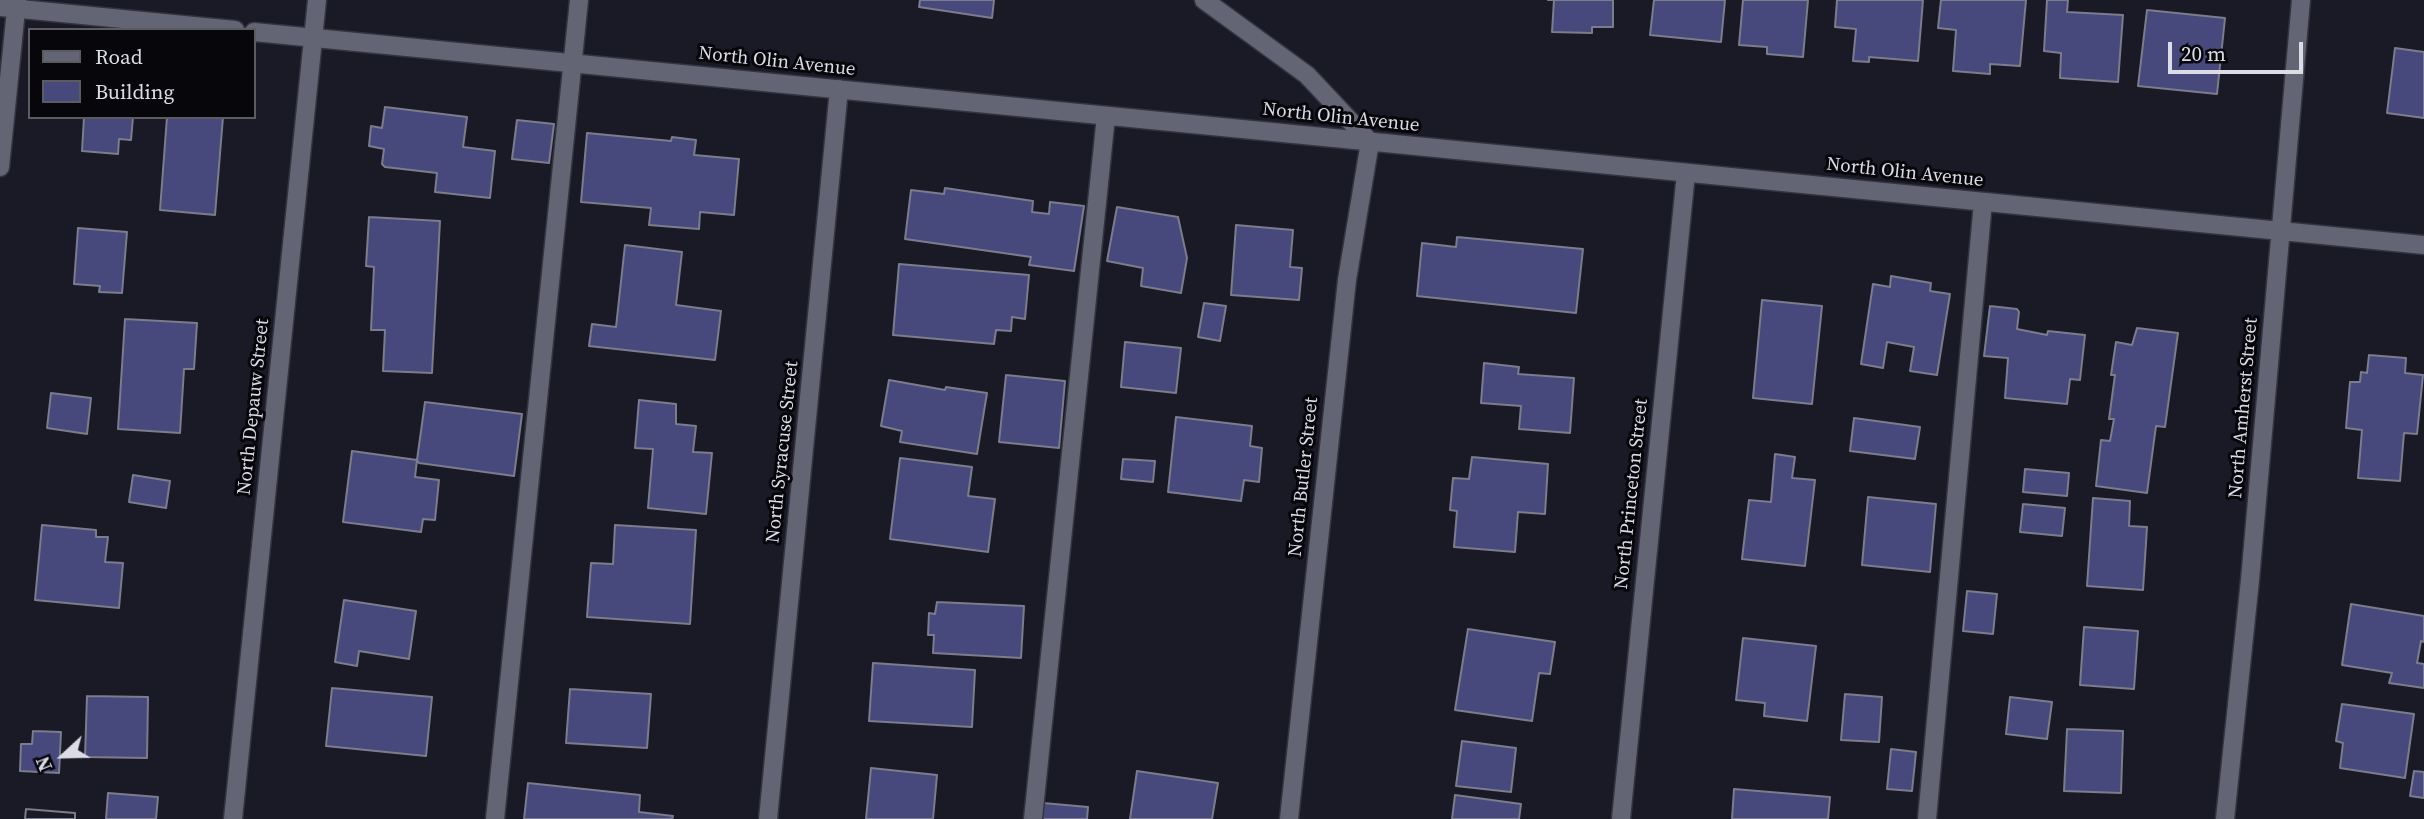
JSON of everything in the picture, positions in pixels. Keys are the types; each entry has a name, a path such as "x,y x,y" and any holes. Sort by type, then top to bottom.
{"street":[{"name":"North Depauw Street","path":"233,819 317,0"},
{"path":"495,819 579,0"},
{"path":"1204,0 1307,75 1370,142"},
{"name":"North Amherst Street","path":"2225,819 2248,594 2301,0"},
{"path":"0,167 11,5 217,28"},
{"name":"North Olin Avenue","path":"256,32 2424,245"},
{"name":"North Syracuse Street","path":"768,819 839,89"},
{"path":"1032,819 1106,116"},
{"name":"North Butler Street","path":"1289,819 1347,280 1370,142"},
{"name":"North Princeton Street","path":"1621,819 1686,173"},
{"path":"1927,819 1983,202"}],"building":[{"path":"920,0 994,0 992,18 919,7"},
{"path":"1554,0 1613,0 1613,27 1592,27 1592,33 1552,32"},
{"path":"1654,0 1725,0 1721,42 1650,35"},
{"path":"1743,0 1808,0 1803,57 1767,54 1767,47 1739,45"},
{"path":"1837,0 1923,0 1918,61 1869,57 1869,62 1853,61 1856,29 1835,27"},
{"path":"1941,0 2026,0 2020,66 1990,64 1990,74 1953,71 1956,30 1938,28"},
{"path":"2047,0 2068,0 2067,12 2123,15 2118,82 2060,78 2061,53 2044,51"},
{"path":"2147,10 2225,18 2217,94 2138,86"},
{"path":"2395,48 2424,52 2424,118 2387,113"},
{"path":"385,107 467,117 463,147 495,151 490,198 435,192 437,173 385,167 382,164 384,149 369,146 371,126 382,128"},
{"path":"84,119 133,119 131,140 119,139 118,154 82,151"},
{"path":"167,119 223,119 215,215 160,210"},
{"path":"517,120 554,124 549,163 512,159"},
{"path":"587,133 671,141 672,137 696,140 694,155 739,159 734,215 700,212 699,229 649,225 651,208 581,202"},
{"path":"945,188 1033,201 1032,212 1049,214 1050,202 1084,206 1074,271 1029,265 1031,257 905,239 911,190 944,194"},
{"path":"1117,207 1178,217 1187,258 1181,293 1141,286 1143,268 1107,261"},
{"path":"369,217 440,221 432,373 383,371 385,330 371,330 374,267 366,266"},
{"path":"1236,225 1293,230 1290,267 1302,268 1299,300 1231,295"},
{"path":"78,228 127,232 122,293 99,292 100,286 74,284"},
{"path":"1457,237 1583,249 1576,313 1417,296 1422,243 1456,247"},
{"path":"625,245 682,252 676,305 721,311 715,360 589,346 592,324 616,327"},
{"path":"899,264 1029,275 1025,319 1012,317 1011,331 996,330 994,344 893,335"},
{"path":"1891,276 1931,283 1930,291 1950,294 1937,375 1910,371 1914,347 1887,342 1883,368 1861,364 1873,284 1890,287"},
{"path":"1762,300 1822,306 1812,404 1753,398"},
{"path":"1204,303 1226,306 1220,341 1198,337"},
{"path":"1990,306 2017,309 2017,329 2047,335 2048,331 2085,335 2080,380 2070,379 2067,404 2005,398 2008,358 1984,356"},
{"path":"125,319 197,323 194,369 184,369 180,433 118,429"},
{"path":"2137,328 2178,333 2165,427 2156,426 2147,493 2096,486 2101,440 2110,441 2114,419 2109,419 2116,342 2132,345"},
{"path":"1125,342 1181,348 1176,393 1121,387"},
{"path":"2369,355 2406,358 2405,373 2423,375 2417,434 2404,433 2400,481 2358,478 2362,430 2346,428 2350,382 2360,382 2361,372 2367,373"},
{"path":"1484,363 1519,367 1518,374 1574,378 1570,433 1519,429 1521,406 1481,403"},
{"path":"1006,375 1065,381 1059,448 999,442"},
{"path":"889,380 945,390 946,387 987,393 977,454 900,442 902,431 881,426"},
{"path":"51,393 91,398 87,434 47,428"},
{"path":"639,400 676,404 676,424 696,426 693,452 712,453 706,514 648,508 653,449 635,448"},
{"path":"425,402 522,414 514,476 419,463 417,460"},
{"path":"1176,417 1252,426 1250,446 1262,448 1259,482 1244,480 1241,501 1168,492"},
{"path":"1854,418 1920,427 1915,459 1850,451"},
{"path":"352,451 417,460 415,477 439,480 435,520 423,519 421,532 343,522"},
{"path":"1775,454 1795,457 1792,478 1815,480 1805,566 1742,559 1749,500 1771,502"},
{"path":"1472,457 1548,464 1545,514 1518,512 1515,552 1454,547 1457,511 1450,510 1453,478 1469,479"},
{"path":"900,458 972,467 968,496 995,499 988,552 890,539"},
{"path":"1123,459 1155,461 1153,482 1121,479"},
{"path":"2025,469 2069,473 2067,496 2023,492"},
{"path":"133,475 170,481 166,508 129,502"},
{"path":"1868,497 1936,504 1930,572 1862,565"},
{"path":"2093,498 2130,501 2129,526 2147,527 2143,590 2087,586"},
{"path":"2023,504 2065,508 2062,536 2020,532"},
{"path":"42,525 96,530 96,537 108,537 105,562 123,563 119,608 35,600"},
{"path":"615,525 696,530 690,624 587,617 591,563 613,564"},
{"path":"1967,591 1997,594 1993,634 1963,631"},
{"path":"344,600 416,611 409,659 359,651 357,666 335,662"},
{"path":"937,602 1024,606 1021,658 933,653 934,635 928,635 929,613 935,614"},
{"path":"2351,604 2424,616 2424,642 2421,641 2417,663 2424,664 2424,688 2389,683 2392,673 2342,665"},
{"path":"2084,627 2138,631 2134,689 2080,685"},
{"path":"1468,629 1555,642 1550,674 1539,673 1532,721 1455,710"},
{"path":"1743,638 1816,646 1807,721 1764,716 1765,703 1736,700"},
{"path":"873,663 975,670 972,727 869,721"},
{"path":"332,688 432,697 426,756 326,746"},
{"path":"570,689 651,694 647,748 566,743"},
{"path":"1845,694 1882,697 1879,742 1841,740"},
{"path":"87,696 148,697 147,758 85,757"},
{"path":"2010,697 2052,702 2047,739 2006,734"},
{"path":"2342,704 2414,714 2405,778 2340,768 2343,743 2336,741"},
{"path":"2067,729 2123,731 2121,793 2064,791"},
{"path":"33,731 61,732 59,773 20,771 21,744 32,744"},
{"path":"1462,741 1516,748 1511,792 1456,786"},
{"path":"1891,749 1916,752 1912,791 1887,789"},
{"path":"871,768 937,775 933,819 866,819"},
{"path":"1137,771 1218,783 1212,819 1130,819"},
{"path":"2414,771 2424,772 2424,798 2410,796"},
{"path":"528,783 640,795 639,812 673,816 672,819 524,819"},
{"path":"1734,789 1830,797 1828,819 1732,819"},
{"path":"108,793 158,797 156,819 106,819"},
{"path":"1455,795 1521,804 1519,819 1452,819"},
{"path":"1043,803 1088,807 1087,819 1042,819"},
{"path":"26,809 75,813 75,819 25,819"},
{"path":"26,809 75,813 75,819 25,819"}]}
